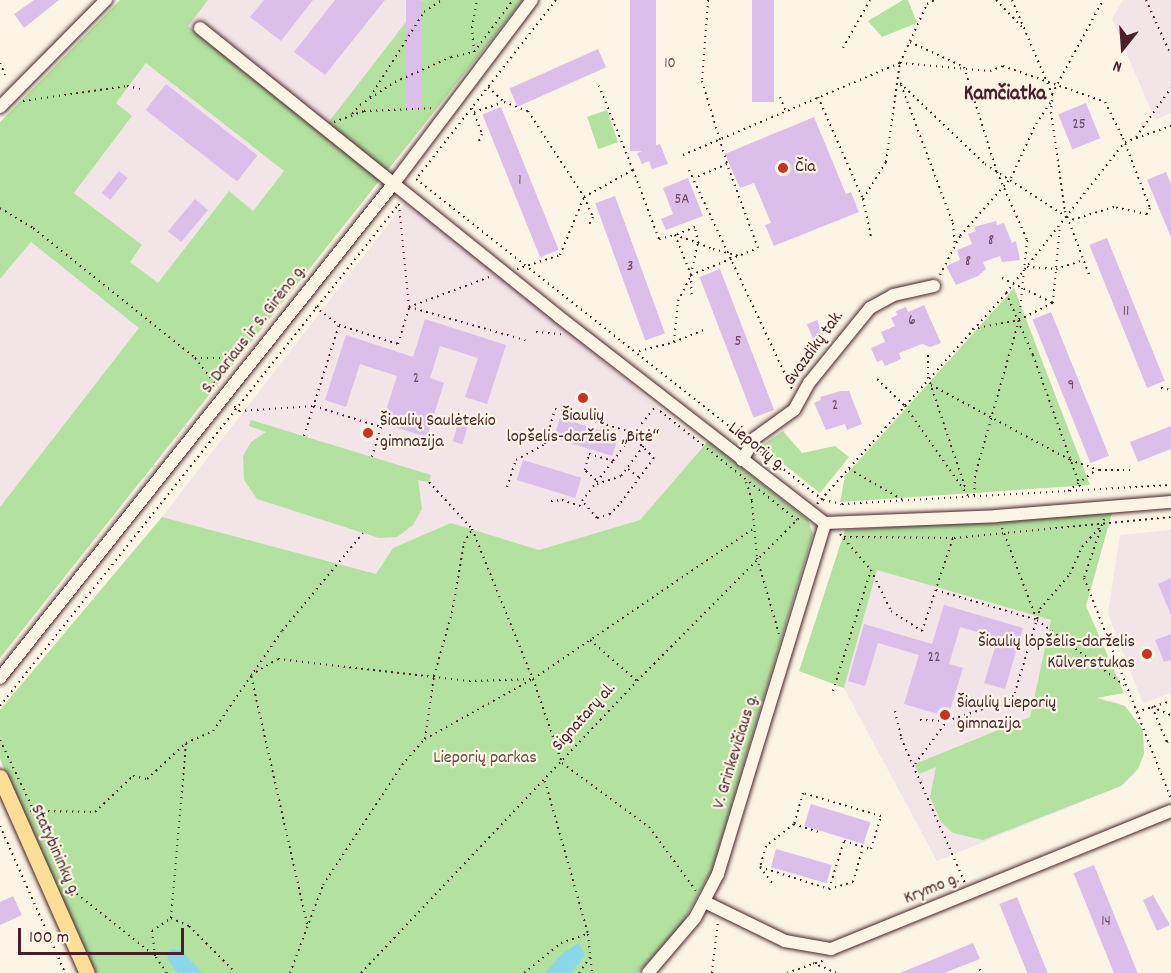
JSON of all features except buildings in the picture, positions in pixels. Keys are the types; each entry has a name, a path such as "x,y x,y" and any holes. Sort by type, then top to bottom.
{"main road":[{"name":"Statybininkų g.","path":"0,777 87,973"}],"street":[{"path":"1,106 106,0"},
{"name":"S. Dariaus ir S. Girėno g.","path":"0,678 394,183 532,0"},
{"name":"Lieporių g.","path":"200,27 742,460 825,523"},
{"name":"Gvazdikų tak.","path":"742,460 751,443 794,410 809,383 870,308 893,295 934,286"},
{"path":"825,523 996,516 1171,502"},
{"name":"V. Grinkevičiaus g.","path":"648,973 684,934 705,903 718,874 825,523"},
{"path":"0,668 13,661"},
{"name":"Krymo g.","path":"705,903 785,941 823,949 969,894 1171,811"}],"path":[{"path":"352,114 370,97 424,12 442,0"},
{"path":"474,52 472,28 477,0"},
{"path":"370,97 435,63 474,52 513,0"},
{"path":"0,706 315,306 407,193 556,0"},
{"path":"674,342 678,301 692,275 734,260 758,248 727,164 722,138 702,81 708,0"},
{"path":"843,48 870,0"},
{"path":"929,0 896,73 953,223 955,244"},
{"path":"927,4 935,0"},
{"path":"996,0 1018,21 1026,35"},
{"path":"1012,0 1052,94 1067,219 1090,277"},
{"path":"1052,94 1103,0"},
{"path":"1146,0 1171,55"},
{"path":"910,42 964,67 997,172 1027,240 1019,320 975,476 974,496"},
{"path":"0,63 5,75"},
{"path":"683,155 900,63 990,71 1003,66 1047,84 1105,102 1125,142 1150,208 1147,214 1114,207 1067,219"},
{"path":"900,82 943,127 997,172 1011,178 1067,219"},
{"path":"863,199 886,162 900,82"},
{"path":"1,106 127,86 140,89"},
{"path":"599,86 659,239 695,227 698,243 692,275 692,298"},
{"path":"488,87 504,102 528,111 584,197 593,217 589,225"},
{"path":"1136,139 1171,88"},
{"path":"780,96 786,112"},
{"path":"818,97 863,199 871,238"},
{"path":"474,112 504,102"},
{"path":"934,286 955,244 1011,178 1036,123 1052,102"},
{"path":"329,128 340,118 352,114 399,107 448,111"},
{"path":"472,108 482,134 479,141"},
{"path":"1125,142 1171,126"},
{"name":"Signatarų al.","path":"362,973 562,763 636,681 757,558 808,510 823,500 928,377 1006,293 1067,219 1125,142"},
{"path":"694,178 727,164"},
{"path":"409,307 505,271 526,267 561,255 584,197 633,170"},
{"path":"688,170 694,178 726,252 734,260 798,403"},
{"path":"416,179 823,500 842,504 1171,485"},
{"path":"315,306 339,325 398,344 409,307 399,203 394,183"},
{"path":"0,208 33,228 195,358 239,411 314,406 381,427 372,457"},
{"path":"1053,303 1060,225"},
{"path":"675,235 740,256"},
{"path":"675,235 692,275"},
{"path":"1026,267 1056,269 1083,260"},
{"path":"1002,278 1053,303"},
{"path":"1006,293 1019,320 1081,490"},
{"path":"972,329 1019,320 1053,303"},
{"path":"409,307 525,340"},
{"path":"304,436 339,325"},
{"path":"637,352 674,342 706,329"},
{"path":"536,332 561,333 570,340"},
{"path":"928,356 928,377 969,496"},
{"path":"195,358 256,358"},
{"path":"877,379 905,406 966,490"},
{"path":"931,385 1071,460 1097,469 1131,470"},
{"path":"1161,388 1171,390"},
{"path":"647,400 797,520"},
{"path":"584,507 582,501 655,407"},
{"path":"507,487 516,460 545,444 555,409 633,435 654,458 610,514 597,518 584,507 562,500 551,501"},
{"path":"594,485 621,476 644,446"},
{"path":"597,481 585,470 589,453 613,461"},
{"path":"742,460 757,558 785,654"},
{"path":"627,468 640,478"},
{"path":"849,469 903,500"},
{"path":"1068,491 1097,469"},
{"path":"429,482 472,529 533,679 562,763 649,827 705,903"},
{"path":"996,516 1037,620"},
{"path":"844,537 954,538 1171,517"},
{"path":"825,523 844,537 871,570 891,611 922,631 954,538"},
{"path":"920,720 947,721 1012,699 1040,609 1070,574 1082,547 1102,525"},
{"path":"1102,525 1084,579 1171,799"},
{"path":"290,973 323,885 402,765 425,739 533,679 754,528"},
{"path":"425,739 434,676 452,613 464,543 472,529"},
{"path":"16,815 36,811 95,812 133,776 147,779 186,743 213,731 282,630 363,533"},
{"path":"833,691 871,570"},
{"path":"936,590 1037,620 1125,686"},
{"path":"590,640 636,681"},
{"path":"251,675 278,659 469,681 533,679"},
{"path":"251,675 307,924"},
{"path":"1136,712 1171,701"},
{"path":"1152,707 1171,715"},
{"path":"1152,707 1167,742 1171,740"},
{"path":"895,711 901,738 915,764 969,894"},
{"path":"915,764 947,721"},
{"path":"0,740 78,898 155,956 167,973"},
{"path":"171,918 186,743"},
{"path":"545,780 588,934 592,973"},
{"path":"760,867 766,846 794,824 803,793 881,816 871,849 844,841 829,889"},
{"path":"794,824 818,832"},
{"path":"0,826 65,973"},
{"path":"760,867 829,889 853,882 864,847"},
{"path":"760,867 772,883"},
{"path":"712,973 719,909"},
{"path":"155,956 152,931 171,918"},
{"path":"171,918 189,926 236,973"},
{"path":"524,973 561,943 588,934"},
{"path":"579,973 591,956"},
{"path":"787,973 835,957"},
{"path":"813,963 836,973"}],"shaded area":[{"path":"208,0 423,0 322,132 187,26"},
{"path":"1123,0 1171,0 1171,113 1155,120 1112,19"},
{"path":"146,63 284,171 253,211 228,192 158,283 130,262 142,245 74,193 132,116 116,103"},
{"name":"Šiaulių Saulėtekio gimnazija","path":"405,203 494,269 703,446 640,520 539,550 451,523 393,548 376,574 162,517"},
{"path":"31,242 140,328 0,507 0,279"},
{"name":"Šiaulių lopšelis-darželis Kūlverstukas","path":"1171,530 1171,693 1143,703 1108,614 1120,535"},
{"name":"Šiaulių Lieporių gimnazija","path":"877,570 1051,620 1030,716 1112,700 1125,706 1143,730 1144,754 1133,776 1121,786 937,861 844,688"}],"green space":[{"path":"120,0 208,0 188,26 321,132 423,0 523,0 0,658 0,507 139,328 31,242 0,279 0,122","holes":["146,63 284,171 253,211 229,191 158,283 130,262 142,245 74,193 132,116 116,103"]},
{"path":"903,0 908,0 917,23 882,37 868,21"},
{"path":"607,110 618,142 598,149 587,117"},
{"path":"1014,288 1090,485 840,502 845,476"},
{"path":"251,420 431,475 429,482 418,480 422,509 413,525 397,537 379,538 257,499 244,480 243,456 251,442 266,432 249,426"},
{"path":"783,431 802,453 835,446 849,457 820,493 761,446"},
{"name":"Lieporių parkas","path":"708,441 808,520 813,534 712,870 682,924 638,973 94,973 0,759 0,710 162,517 376,574 393,548 451,523 539,550 640,520"},
{"path":"1112,513 1086,606 1124,693 1097,698 1125,706 1143,730 1144,754 1138,769 1121,786 983,840 953,833 941,822 930,797 936,767 919,774 915,764 1030,717 1051,620 877,570 844,688 799,671 845,530"}],"water":[{"path":"579,943 585,955 571,973 545,973 563,953"},
{"path":"171,949 180,950 203,973 177,973 167,958"}],"place":[{"name":"Čia","path":"783,168"},
{"name":"Šiaulių lopšelis-darželis „Bitė“","path":"583,398"},
{"name":"Šiaulių Saulėtekio gimnazija","path":"368,433"},
{"name":"Šiaulių lopšelis-darželis Kūlverstukas","path":"1147,654"},
{"name":"Šiaulių Lieporių gimnazija","path":"945,715"}],"district":[{"name":"Kamčiatka","path":"1005,95"}]}
